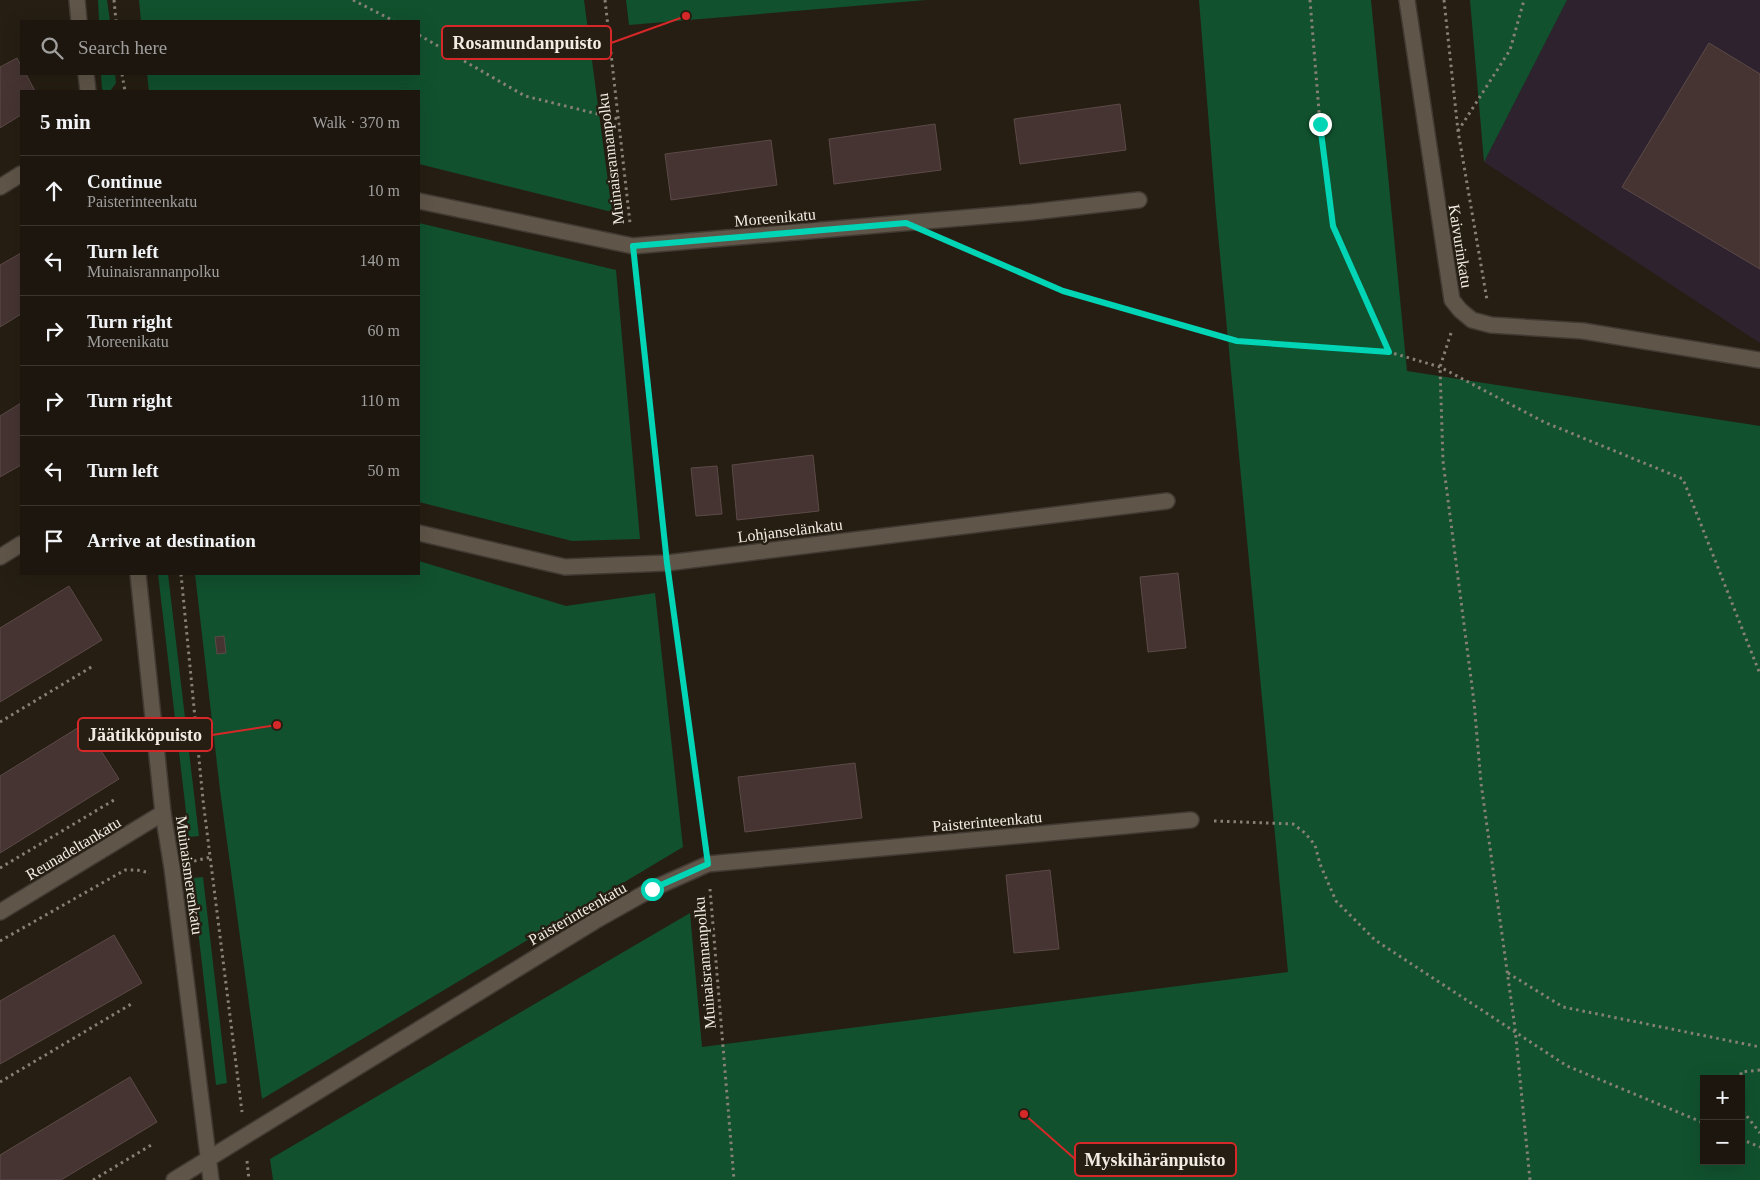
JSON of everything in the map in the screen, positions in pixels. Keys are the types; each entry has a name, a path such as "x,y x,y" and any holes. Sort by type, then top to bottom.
{"street":[{"path":"76,0 79,20"},
{"name":"Kaivurinkatu","path":"1406,0 1452,300 1460,310 1472,320 1491,325 1583,331 1760,360"},
{"path":"86,75 88,90"},
{"path":"0,186 20,175"},
{"name":"Moreenikatu","path":"420,201 633,246 1032,212 1139,200"},
{"name":"Lohjanselänkatu","path":"420,533 564,567 667,563 1167,501"},
{"path":"0,557 20,545"},
{"name":"Muinaismerenkatu","path":"138,575 163,813 172,868 211,1180"},
{"name":"Reunadeltankatu","path":"0,912 163,813"},
{"name":"Paisterinteenkatu","path":"174,1180 208,1160 244,1135 595,921 652,889 708,864 1191,820"}],"path":[{"path":"114,0 116,20"},
{"path":"354,0 392,20"},
{"name":"Muinaisrannanpolku","path":"605,0 667,563 708,864 734,1180"},
{"path":"1310,0 1320,124 1333,226 1389,352"},
{"path":"1444,0 1458,131 1491,325"},
{"path":"1458,131 1510,50 1524,0"},
{"path":"420,36 525,96 618,119"},
{"path":"122,75 125,90"},
{"path":"950,242 1063,291 1237,341 1389,352 1440,367 1544,422 1683,479 1760,674"},
{"path":"1460,310 1440,367 1443,461 1474,702 1481,783 1516,1033 1530,1180"},
{"path":"181,575 203,800 249,1180"},
{"path":"0,722 93,666"},
{"path":"0,868 114,800"},
{"path":"1191,820 1293,824 1315,845 1320,864 1336,901 1375,940 1567,1066 1700,1122"},
{"path":"0,941 125,870 137,870 147,874 211,857"},
{"path":"1508,973 1563,1007 1760,1047"},
{"path":"0,1082 133,1003"},
{"path":"1760,1070 1741,1072 1742,1110 1760,1133"},
{"path":"1745,1141 1760,1147"},
{"path":"93,1180 153,1144"}],"shaded area":[{"path":"1567,0 1760,0 1760,343 1484,162"}],"green space":[{"path":"98,0 107,0 110,20 99,20"},
{"path":"139,0 584,0 612,212 420,164 420,90 149,90 147,75 420,75 420,20 141,20"},
{"path":"626,0 926,0 629,25"},
{"path":"1199,0 1371,0 1407,371 1760,426 1760,1180 273,1180 270,1159 690,913 702,1047 1288,972 1216,213"},
{"path":"1470,0 1567,0 1484,162"},
{"path":"101,75 115,75 116,83 111,90 102,89"},
{"path":"420,223 616,270 640,539 572,541 420,502"},
{"path":"420,561 566,606 655,593 683,847 262,1099 220,790 195,575 420,575"},
{"path":"158,575 168,575 199,836 189,837"},
{"path":"203,877 227,1083 216,1085 192,878"}],"building":[{"path":"1709,43 1760,74 1760,269 1622,187"},
{"path":"17,58 20,64 20,75 27,75 34,90 20,90 20,116 0,128 0,67"},
{"path":"1120,104 1126,150 1020,164 1014,119"},
{"path":"935,124 941,170 834,184 829,139"},
{"path":"771,140 777,185 671,200 665,154"},
{"path":"20,254 20,315 0,327 0,265"},
{"path":"20,404 20,466 0,477 0,416"},
{"path":"813,455 819,511 737,520 732,465"},
{"path":"717,466 722,514 696,516 691,468"},
{"path":"1178,573 1186,648 1148,652 1140,577"},
{"path":"69,586 102,640 0,702 0,628"},
{"path":"224,636 226,653 217,654 215,637"},
{"path":"84,724 119,779 0,853 0,776"},
{"path":"855,763 862,818 745,832 738,777"},
{"path":"1050,870 1059,949 1014,953 1006,875"},
{"path":"114,935 142,983 0,1064 0,1001"},
{"path":"130,1077 157,1122 61,1180 0,1180 0,1155"}],"place":[{"name":"Rosamundanpuisto","path":"686,16"},
{"name":"Jäätikköpuisto","path":"277,725"},
{"name":"Myskihäränpuisto","path":"1024,1114"}],"route":[{"path":"652,889 708,864 667,563 633,246 906,223 1063,291 1237,341 1389,352 1333,226 1320,124"}]}
